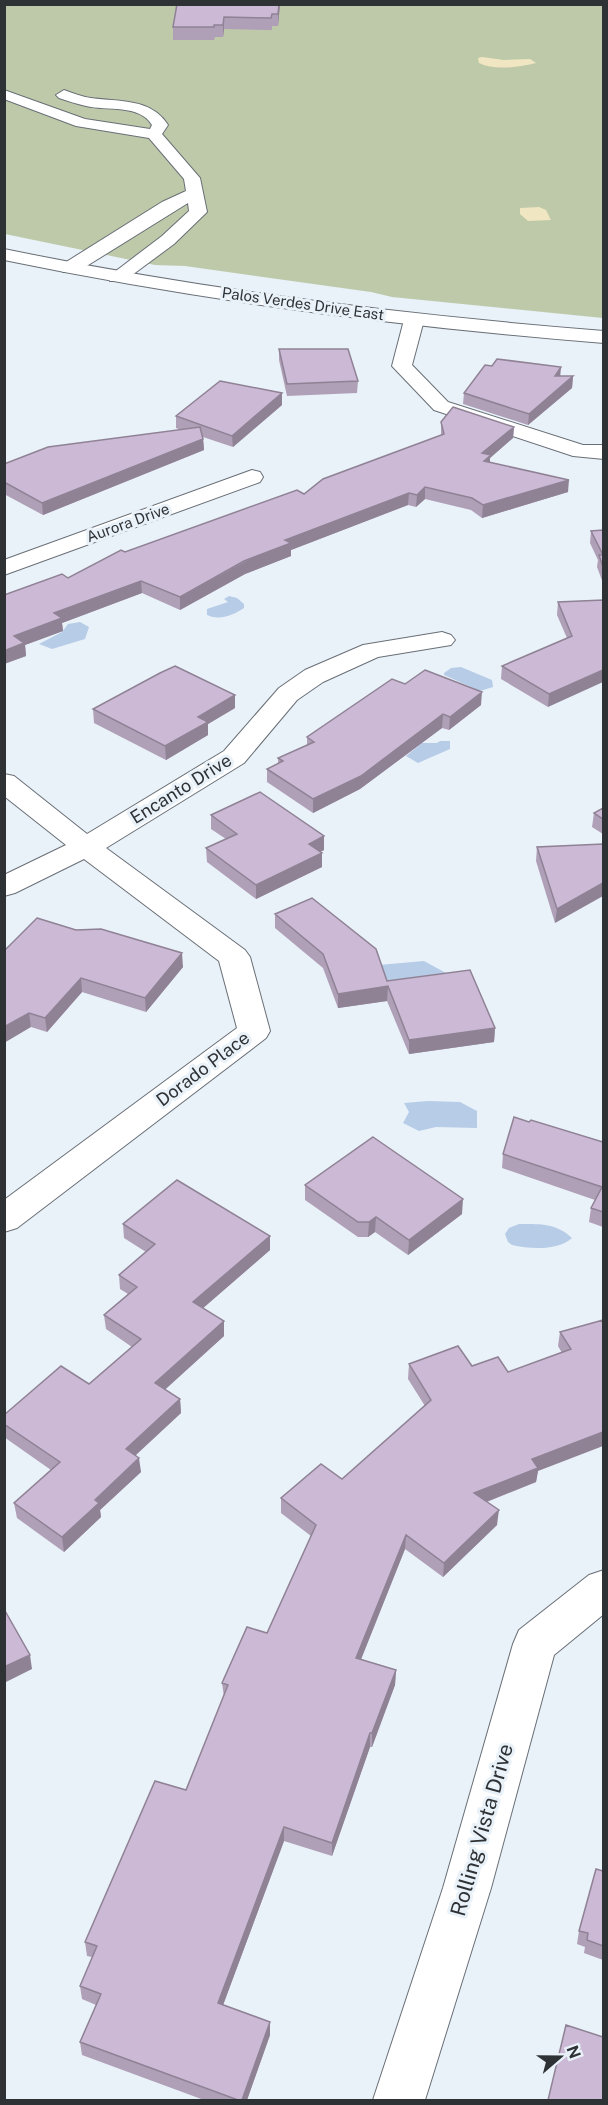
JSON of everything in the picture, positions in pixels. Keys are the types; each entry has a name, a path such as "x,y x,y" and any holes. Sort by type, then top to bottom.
{"street":[{"path":"4,79 26,85"},
{"path":"46,90 87,102 134,107 150,113 160,125 154,134"},
{"path":"4,94 82,123 154,134 192,186 198,212 168,240 117,277"},
{"path":"53,112 87,102"},
{"path":"70,268 168,206 192,186"},
{"name":"Palos Verdes Drive East","path":"4,254 117,277 414,320 603,338"},
{"path":"414,320 402,366 441,406 581,451 603,452"},
{"name":"Aurora Drive","path":"4,568 252,477"},
{"name":"Encanto Drive","path":"4,887 86,847 234,757 288,694 314,676 372,650 442,640"},
{"name":"Dorado Place","path":"4,782 86,847 234,957 254,1031 4,1219"},
{"name":"Rolling Vista Drive","path":"399,2100 467,1888 535,1644 603,1588"}],"green space":[{"path":"5,5 603,5 603,318 392,297 371,292 185,266 155,265 5,234"}],"sand":[{"path":"478,58 504,60 530,59 536,63 500,68 479,63"},
{"path":"539,207 546,210 551,220 528,221 520,214 520,208"}],"water":[{"path":"229,596 237,598 244,604 244,608 226,616 207,615 207,609 228,602 224,599"},
{"path":"80,622 89,627 85,639 52,649 39,644 62,632 68,624"},
{"path":"461,667 492,680 493,687 480,691 444,675 451,668"},
{"path":"450,741 450,749 418,763 406,756 422,743"},
{"path":"424,961 446,973 447,977 387,983 379,965"},
{"path":"460,1102 477,1111 477,1128 436,1127 419,1131 403,1123 409,1112 404,1103"},
{"path":"519,1224 541,1224 554,1227 572,1238 552,1247 535,1248 512,1245 505,1234 509,1228"}],"building":[{"path":"177,4 279,4 278,14 272,14 271,18 224,17 223,25 214,25 214,27 173,27"},
{"path":"279,349 348,349 358,381 287,384"},
{"path":"497,359 561,367 555,376 573,376 529,414 464,393 485,365 492,366"},
{"path":"220,381 282,393 232,436 176,416"},
{"path":"453,407 514,427 482,453 491,455 484,461 569,480 483,505 472,498 425,487 417,495 409,493 285,540 291,543 244,561 180,597 141,581 54,613 62,618 14,636 24,643 4,651 4,595 62,574 68,578 121,550 125,552 297,490 304,494 323,479 444,434 441,422"},
{"path":"200,427 203,439 42,503 4,482 4,464 48,447"},
{"path":"603,530 603,555 591,531"},
{"path":"599,555 603,555 603,567"},
{"path":"603,600 603,670 549,694 502,666 572,636 558,602"},
{"path":"175,666 235,695 198,717 208,722 165,746 93,709 160,673"},
{"path":"425,670 482,692 450,717 443,714 361,776 313,799 267,769 283,761 278,758 314,742 307,737 392,679 405,684"},
{"path":"260,792 324,836 309,844 322,853 256,885 206,848 237,834 211,815"},
{"path":"603,808 603,819 594,813"},
{"path":"603,844 603,883 557,909 537,847"},
{"path":"312,898 376,949 387,981 470,970 495,1028 409,1040 388,986 338,994 323,954 275,914"},
{"path":"37,918 76,930 101,929 182,953 145,998 81,978 45,1018 29,1013 4,1027 4,951"},
{"path":"514,1117 603,1142 603,1212 591,1208 602,1187 503,1154"},
{"path":"373,1137 463,1199 409,1240 376,1217 369,1222 358,1222 305,1185"},
{"path":"177,1180 270,1236 193,1302 224,1321 155,1383 180,1399 126,1449 139,1458 95,1500 99,1503 62,1537 14,1503 60,1462 4,1424 4,1415 61,1366 89,1384 141,1339 104,1315 137,1287 119,1275 155,1244 123,1224"},
{"path":"603,1320 603,1432 532,1459 538,1468 474,1493 499,1510 444,1563 406,1535 356,1658 396,1670 372,1733 370,1733 332,1843 284,1827 218,2003 270,2022 242,2100 80,2042 101,1994 80,1986 97,1946 85,1942 155,1781 186,1790 228,1685 222,1683 247,1627 267,1633 316,1525 281,1498 321,1464 342,1479 431,1400 409,1364 458,1346 472,1366 498,1357 508,1372 571,1349 560,1332"},
{"path":"4,1609 30,1655 4,1667"},
{"path":"596,1869 603,1871 603,1946 587,1940 588,1933 579,1931"},
{"path":"566,2025 603,2037 603,2100 548,2100"}]}
